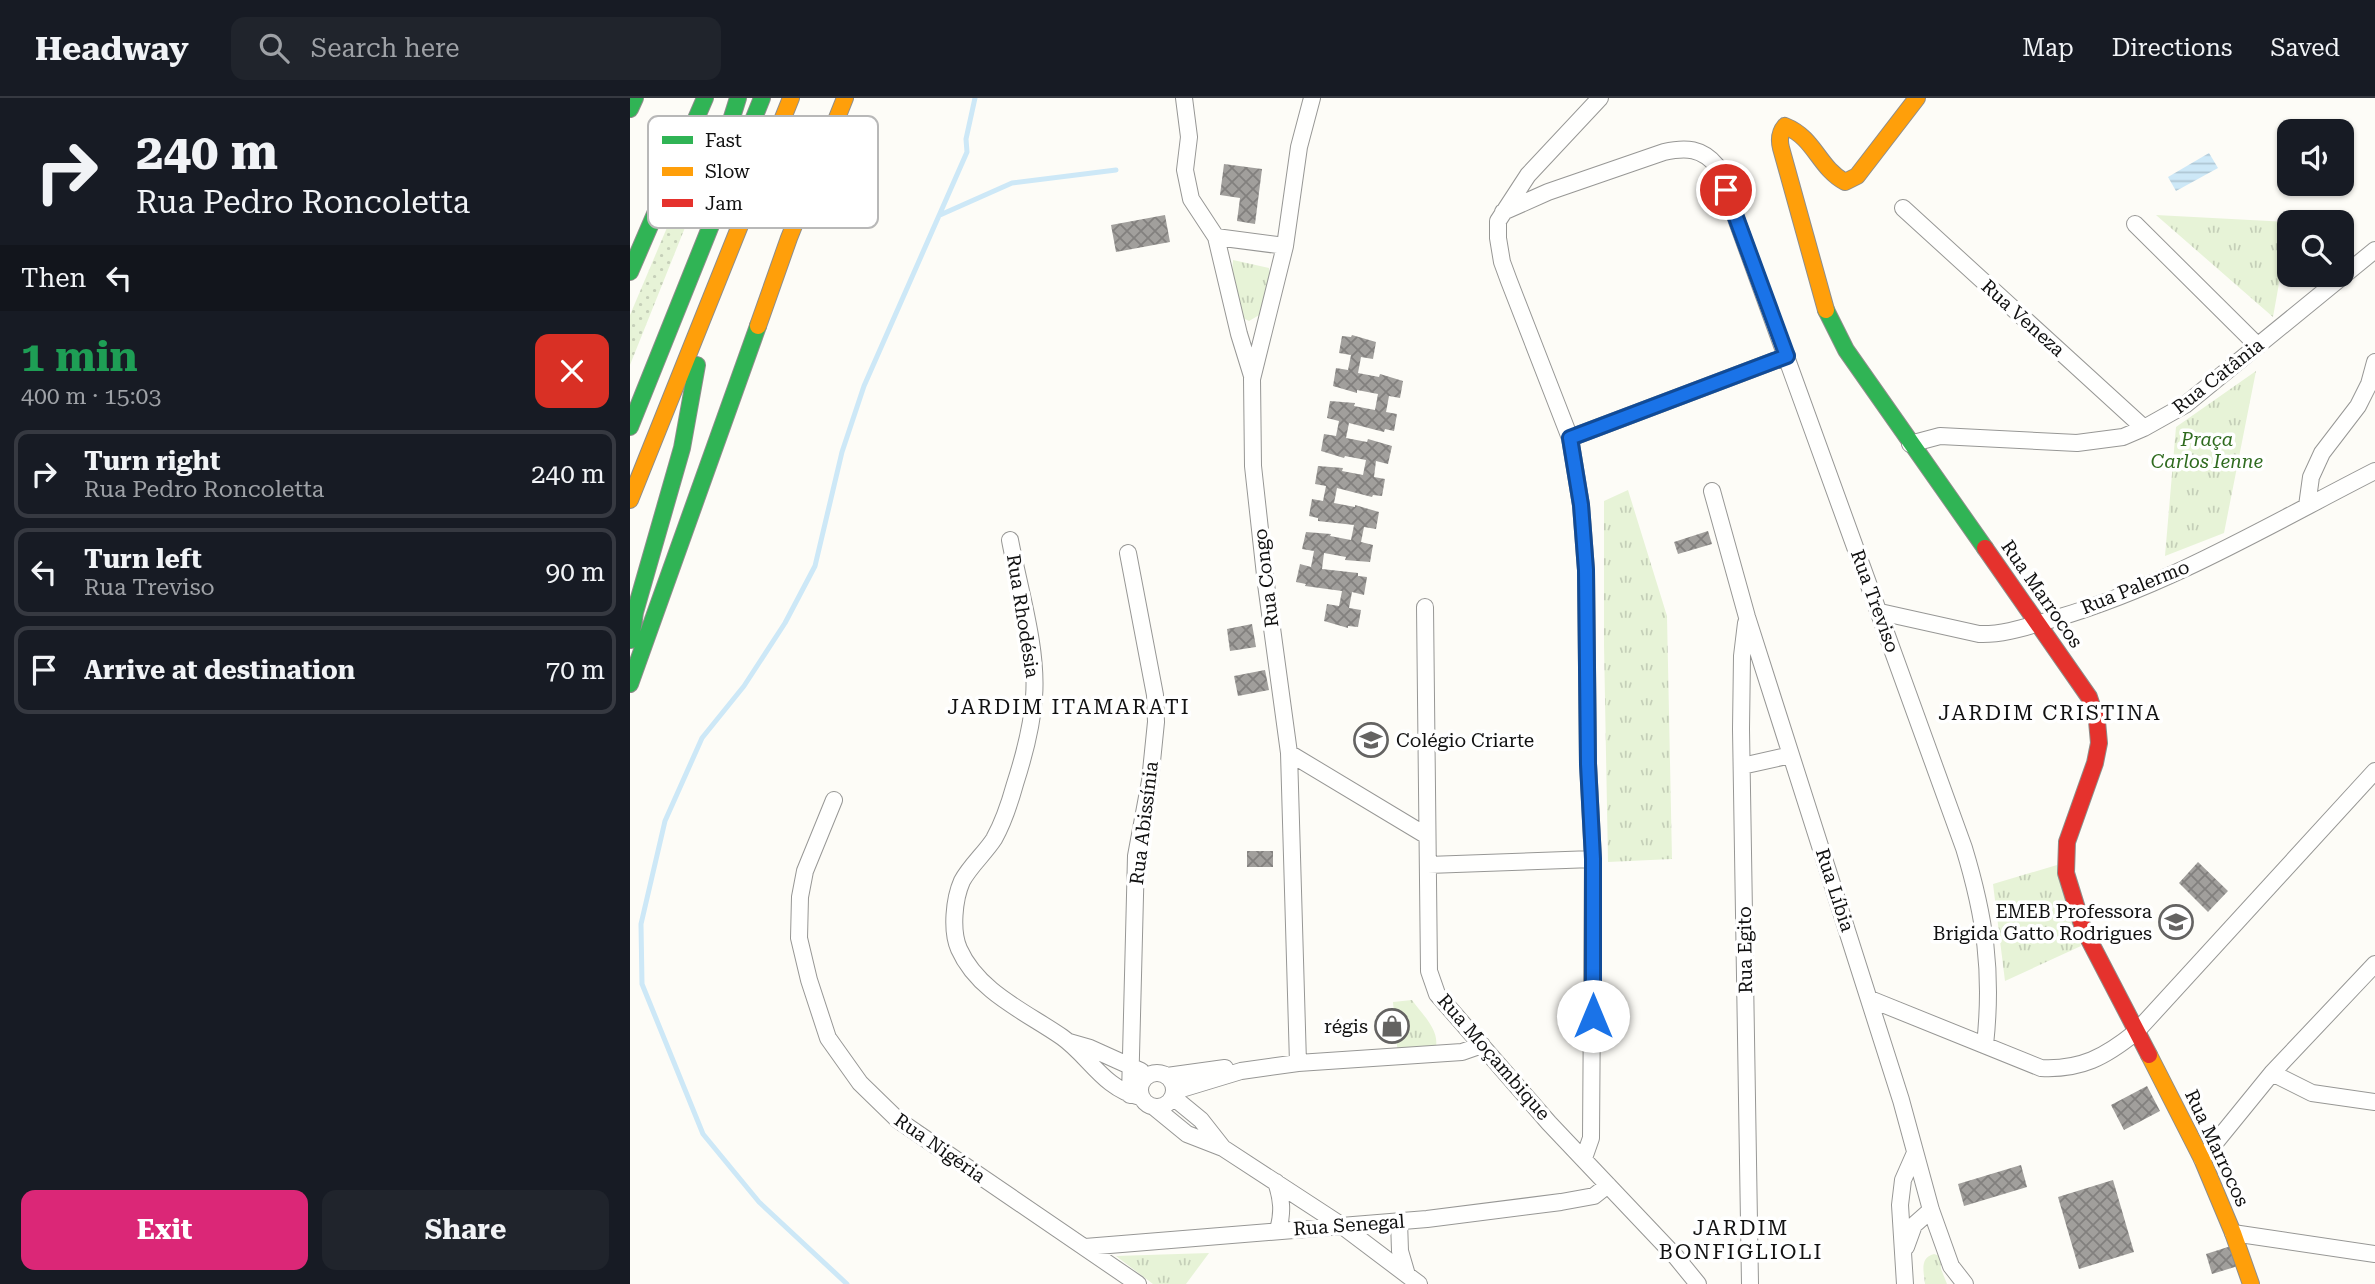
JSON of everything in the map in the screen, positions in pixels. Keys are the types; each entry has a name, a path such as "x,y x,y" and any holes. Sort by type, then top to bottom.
{"main road":[{"path":"630,110 635,98"},
{"path":"697,116 705,98"},
{"path":"732,116 738,98"},
{"path":"755,116 762,98"},
{"path":"784,116 791,98"},
{"path":"838,116 845,98"},
{"name":"Rua Marrocos","path":"1917,98 1857,176 1845,181 1834,178 1802,132 1785,126 1781,130 1779,138 1829,317 1846,350 2089,697 2098,716 2100,743 2093,776 2077,810 2065,867 2083,928 2202,1159 2251,1284"},
{"path":"630,272 649,228"},
{"path":"695,265 698,228"},
{"path":"630,428 710,228"},
{"path":"630,500 738,228"},
{"path":"630,684 793,228"},
{"path":"789,238 796,228"},
{"path":"630,650 635,612 682,448 708,303"}],"street":[{"path":"1184,98 1189,137 1185,170 1191,199 1216,237 1252,379"},
{"name":"Rua Congo","path":"1298,1063 1290,753 1266,584 1253,466 1252,379 1285,246 1299,146 1312,98"},
{"path":"1584,1158 1591,1138 1593,859 1588,764 1586,570 1581,505 1570,438 1502,262 1498,221 1528,175 1600,98"},
{"name":"Rua Treviso","path":"1503,212 1548,192 1682,148 1708,155 1717,166 1964,848 1979,898 1988,960 1989,1004 1985,1045"},
{"name":"Rua Veneza","path":"1903,208 2144,429"},
{"path":"2135,224 2258,346"},
{"path":"1216,237 1285,246"},
{"name":"Rua Catânia","path":"1910,444 1940,436 2077,443 2123,437 2144,429 2185,405 2375,250"},
{"path":"1570,438 1787,356"},
{"path":"2307,506 2311,477 2322,453 2358,406 2369,384 2375,362"},
{"name":"Rua Palermo","path":"1880,612 1979,634 1996,634 2038,623 2087,609 2153,584 2375,471"},
{"name":"Rua Líbia","path":"1713,491 1747,617 1870,999 1931,1210 1951,1266 1965,1284"},
{"name":"Rua Rhodésia","path":"1010,540 1034,661 1034,696 1028,740 995,838 962,881 956,907 955,928 958,948 973,971 992,992 1069,1042"},
{"name":"Rua Abissínia","path":"1128,553 1155,695 1156,722 1150,781 1136,856 1132,1068 1135,1096"},
{"name":"Rua Moçambique","path":"1425,607 1429,971 1437,993 1549,1123 1676,1257 1696,1283"},
{"name":"Rua Egito","path":"1747,617 1742,656 1742,766 1750,1284"},
{"path":"1290,753 1427,836"},
{"path":"1742,766 1791,755"},
{"path":"1870,999 2041,1068 2063,1070 2090,1063 2136,1032 2375,771"},
{"name":"Rua Nigéria","path":"834,800 805,871 800,897 799,938 808,981 828,1038 860,1083 898,1120 1138,1284"},
{"path":"1428,865 1593,859"},
{"path":"2202,1159 2272,1073 2375,964"},
{"path":"1069,1042 1090,1048 1150,1074 1167,1076 1219,1068 1241,1071"},
{"path":"1069,1042 1098,1073 1154,1107 1187,1133 1223,1148 1276,1182 1341,1225 1413,1280"},
{"path":"1154,1107 1166,1105 1174,1094 1241,1071 1298,1063 1462,1052 1482,1045"},
{"path":"2272,1073 2312,1093 2375,1102"},
{"path":"1135,1096 1143,1079 1150,1074"},
{"path":"1167,1076 1171,1080 1174,1094 1201,1120 1223,1148"},
{"path":"1905,1284 1900,1205 1903,1180 1914,1155"},
{"path":"1276,1182 1282,1200 1278,1230"},
{"name":"Rua Senegal","path":"1085,1247 1399,1221 1561,1202 1594,1196 1608,1185"},
{"path":"1903,1256 1914,1225 1931,1210"},
{"path":"1399,1221 1400,1251 1413,1280"},
{"path":"2233,1233 2375,1254"}],"green space":[{"path":"2156,215 2277,221 2278,287 2273,317"},
{"path":"667,228 685,228 630,365 630,315"},
{"path":"1233,260 1269,268 1270,279 1261,314 1249,321 1243,318 1232,275"},
{"name":"Praça Carlos Ienne","path":"2256,371 2224,533 2165,556 2176,427"},
{"path":"1628,490 1667,616 1672,859 1608,862 1604,501"},
{"path":"2057,865 2081,946 2005,981 1993,884"},
{"path":"1412,1000 1432,1027 1436,1046 1398,1056 1393,1002"},
{"path":"1209,1253 1186,1284 1153,1284 1116,1256"},
{"path":"1934,1254 1940,1256 1941,1269 1947,1284 1925,1284 1924,1262"}],"water":[{"path":"2209,153 2218,168 2176,191 2168,177"}],"building":[{"path":"1224,164 1262,169 1255,224 1237,221 1240,198 1220,195"},
{"path":"1165,215 1170,242 1116,252 1111,225"},
{"path":"1352,335 1376,342 1373,359 1361,357 1358,373 1379,377 1380,374 1403,381 1400,398 1389,396 1386,412 1397,414 1394,431 1385,429 1384,432 1349,423 1346,438 1367,442 1368,439 1392,446 1388,464 1376,461 1374,477 1385,479 1382,496 1372,497 1337,488 1334,503 1355,505 1379,512 1376,529 1364,527 1361,542 1373,545 1370,562 1345,560 1346,557 1324,553 1322,569 1358,573 1358,576 1367,577 1364,595 1352,592 1349,608 1361,610 1358,627 1348,628 1324,621 1327,604 1339,606 1342,591 1305,586 1306,584 1296,582 1300,564 1311,567 1314,551 1302,549 1306,532 1331,534 1330,536 1351,540 1354,525 1318,521 1318,518 1309,516 1312,499 1323,501 1326,486 1315,484 1318,466 1343,468 1342,471 1363,475 1366,460 1344,458 1321,451 1324,434 1336,436 1339,421 1327,418 1330,401 1355,403 1354,406 1375,410 1378,394 1357,390 1357,393 1333,386 1336,368 1348,370 1351,355 1339,353 1342,336"},
{"path":"1708,531 1712,544 1678,554 1674,542"},
{"path":"1252,624 1256,647 1230,651 1227,629"},
{"path":"1265,670 1269,690 1238,696 1234,676"},
{"path":"1247,851 1273,851 1273,867 1247,867"},
{"path":"2198,862 2228,891 2208,912 2179,883"},
{"path":"2147,1086 2160,1111 2124,1130 2111,1105"},
{"path":"2021,1165 2027,1187 1964,1206 1958,1184"},
{"path":"2113,1180 2134,1252 2079,1269 2058,1197"},
{"path":"2231,1246 2238,1266 2212,1274 2206,1254"}],"waterway":[{"path":"847,1284 759,1202 703,1134 642,984 641,924 665,821 702,738 744,686 785,623 815,566 842,452 864,386 967,152 966,139 975,98"},
{"path":"940,215 1012,183 1116,170"}],"traffic: fast":[{"path":"630,109 635,98"},
{"path":"697,116 705,98"},
{"path":"732,116 738,98"},
{"path":"755,116 762,98"},
{"path":"630,272 649,228"},
{"path":"630,427 710,228"},
{"path":"1826,310 1846,350 1985,548"},
{"path":"630,684 758,326"},
{"path":"631,640 635,612 682,448 697,365"}],"traffic: slow":[{"path":"784,116 791,98"},
{"path":"838,116 845,98"},
{"path":"1826,310 1781,148 1782,131 1785,126 1795,131 1810,145 1828,169 1845,182 1857,176 1917,98"},
{"path":"630,500 739,228"},
{"path":"758,326 793,228"},
{"path":"2149,1055 2202,1159 2251,1284"}],"traffic: jam":[{"path":"1985,548 2089,697 2097,721 2099,743 2095,763 2067,842 2066,873 2083,928 2149,1055"}],"place":[{"name":"Colégio Criarte","path":"1371,740"},
{"name":"EMEB Professora Brigida Gatto Rodrigues","path":"2176,922"},
{"name":"régis","path":"1392,1026"}],"district":[{"name":"JARDIM ITAMARATI","path":"1069,707"},
{"name":"JARDIM CRISTINA","path":"2050,713"},
{"name":"JARDIM BONFIGLIOLI","path":"1741,1240"}],"route":[{"path":"1593,1016 1593,859 1588,764 1586,570 1581,505 1570,438 1787,356 1726,190"}]}
